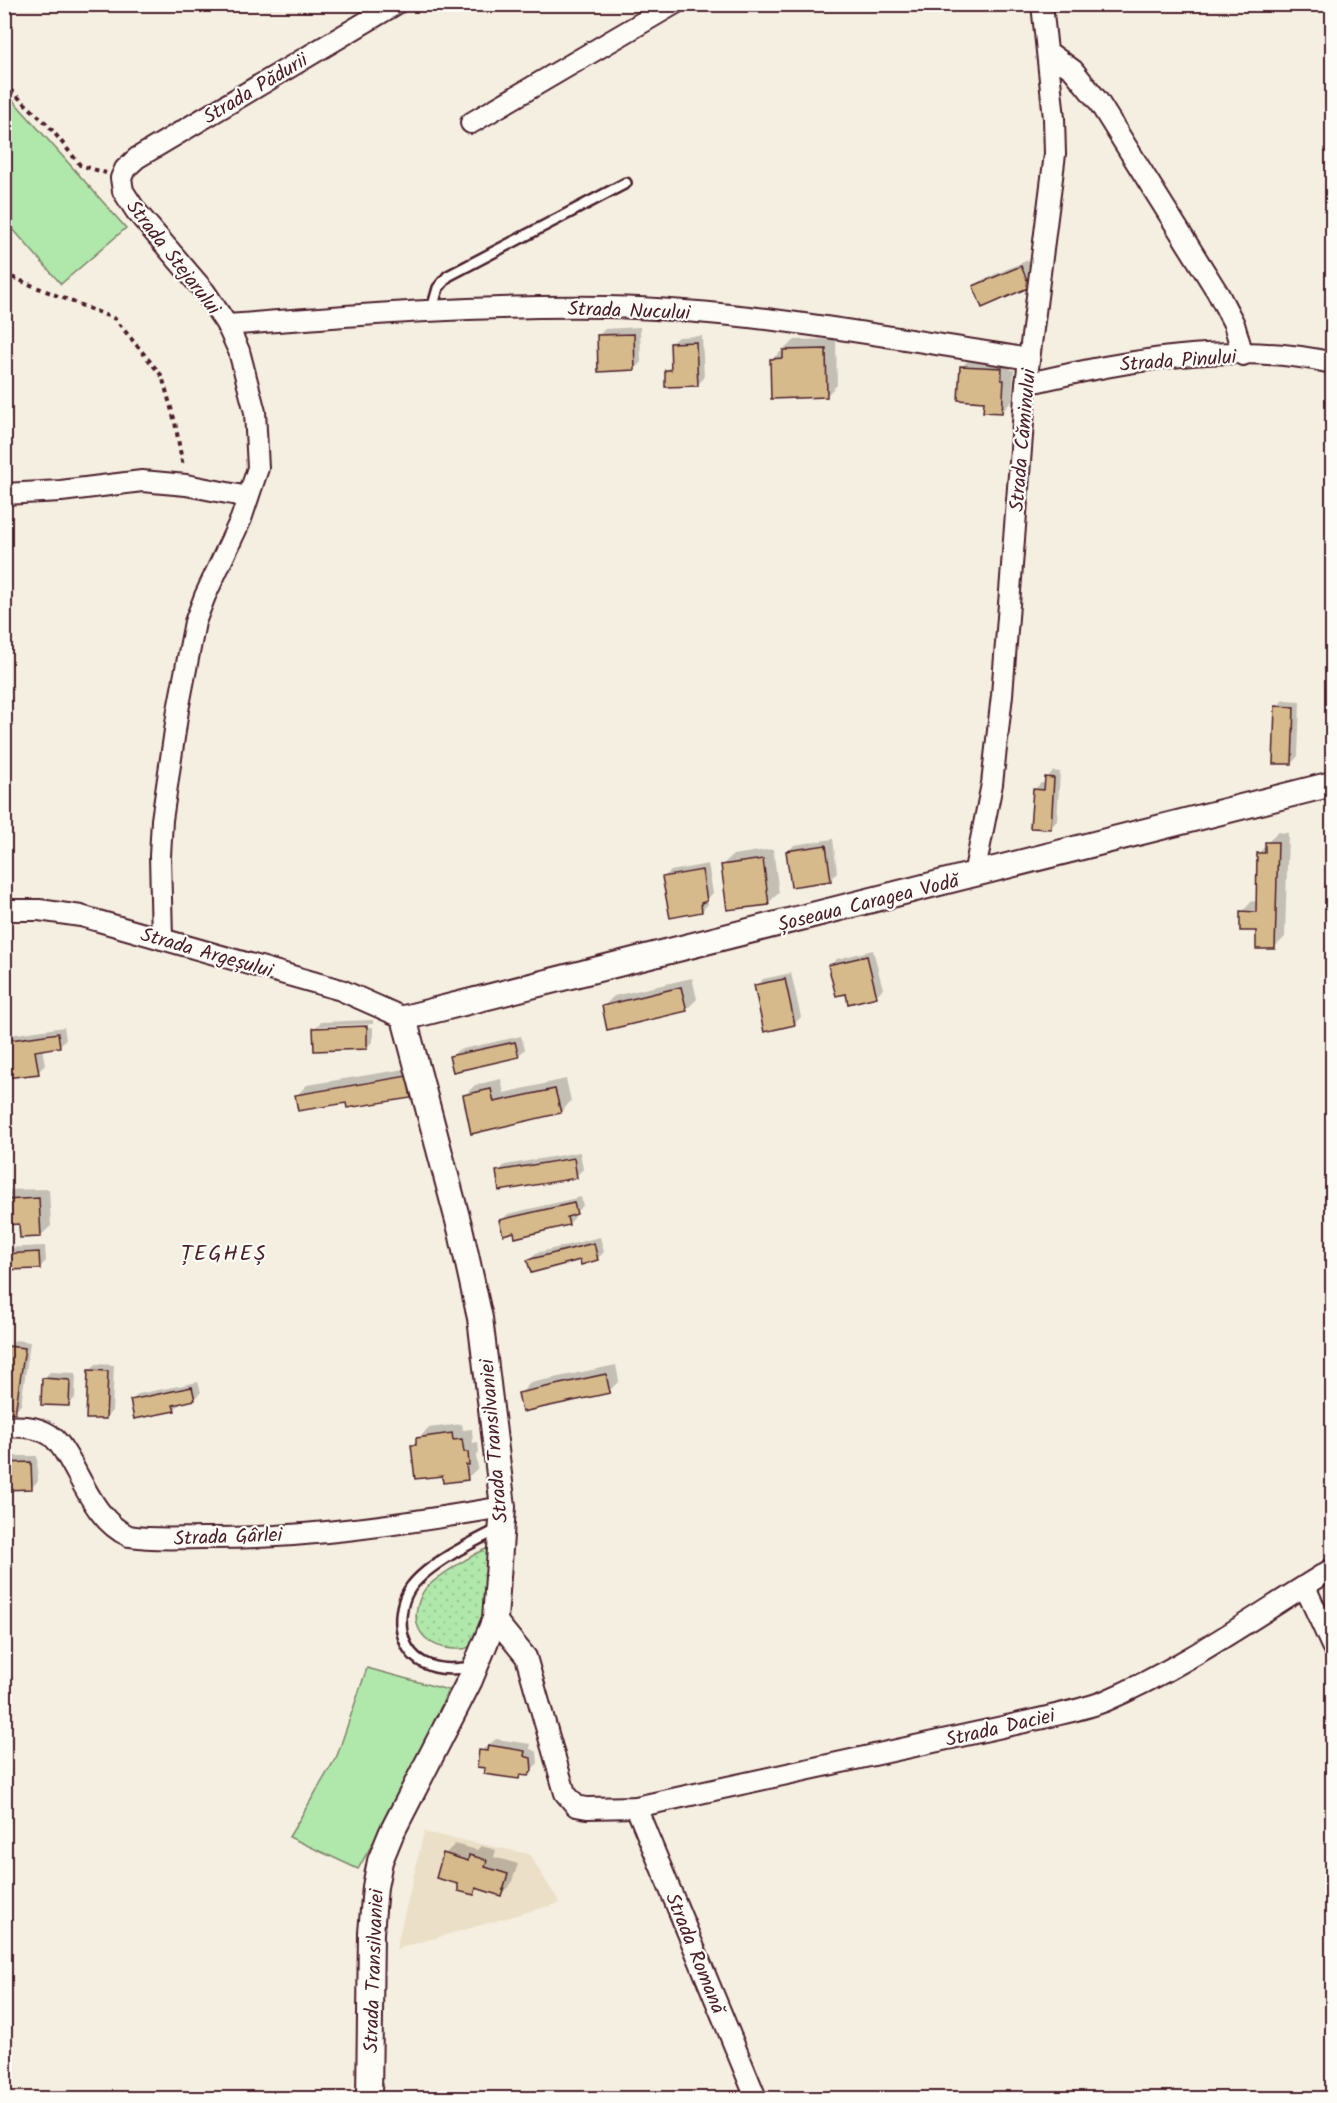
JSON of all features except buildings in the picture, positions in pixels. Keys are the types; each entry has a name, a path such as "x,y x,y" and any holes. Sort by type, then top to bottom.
{"street":[{"name":"Strada Pădurii","path":"121,177 125,169 137,158 396,4"},
{"path":"471,123 674,4"},
{"name":"Strada Căminului","path":"974,875 992,784 1002,695 1026,384 1055,154 1054,118 1042,4"},
{"path":"1048,52 1073,70 1098,101 1218,293 1234,324 1244,355"},
{"name":"Strada Stejarului","path":"121,177 123,191 136,211 205,292 226,325 239,351 255,412 258,468 241,519 204,596 195,622 189,652 162,820 160,856 162,939"},
{"name":"Strada Nucului","path":"226,325 432,309 607,307 728,315 836,327 1029,359"},
{"name":"Strada Pinului","path":"1026,384 1121,363 1167,358 1273,355 1332,363"},
{"path":"4,494 61,491 142,481 186,485 248,497"},
{"name":"Șoseaua Caragea Vodă","path":"404,1018 1332,784"},
{"name":"Strada Argeșului","path":"4,910 39,910 81,916 341,990 404,1018"},
{"name":"Strada Transilvaniei","path":"369,2098 371,1934 380,1861 390,1834 475,1667 495,1619 502,1517 493,1416 480,1318 461,1232 404,1018"},
{"name":"Strada Gârlei","path":"4,1427 36,1428 51,1436 62,1447 109,1523 119,1532 129,1536 236,1538 502,1517"},
{"name":"Strada Daciei","path":"495,1619 526,1657 565,1793 576,1806 587,1808 636,1807 1031,1721 1102,1702 1144,1683 1332,1569"},
{"path":"1305,1587 1332,1646"},
{"name":"Strada Romană","path":"636,1807 756,2098"}],"lane":[{"path":"432,309 438,288 448,276 626,183"},
{"path":"475,1667 450,1670 424,1663 410,1651 402,1634 400,1615 412,1586 425,1573 502,1517"}],"path":[{"name":"Strada Stejarului","path":"4,84 48,125 80,165 121,177"},
{"path":"4,274 115,319 162,376 175,422 186,485"}],"shaded area":[{"path":"424,1832 529,1854 560,1903 396,1949"}],"green space":[{"path":"11,98 126,228 61,284 5,220 5,103"},
{"path":"493,1546 484,1612 471,1645 454,1649 431,1642 420,1632 417,1625 417,1608 423,1592 448,1571"},
{"path":"367,1668 448,1690 410,1777 358,1869 289,1837 337,1756"}],"district":[{"name":"ȚEGHEȘ","path":"224,1252"}]}
